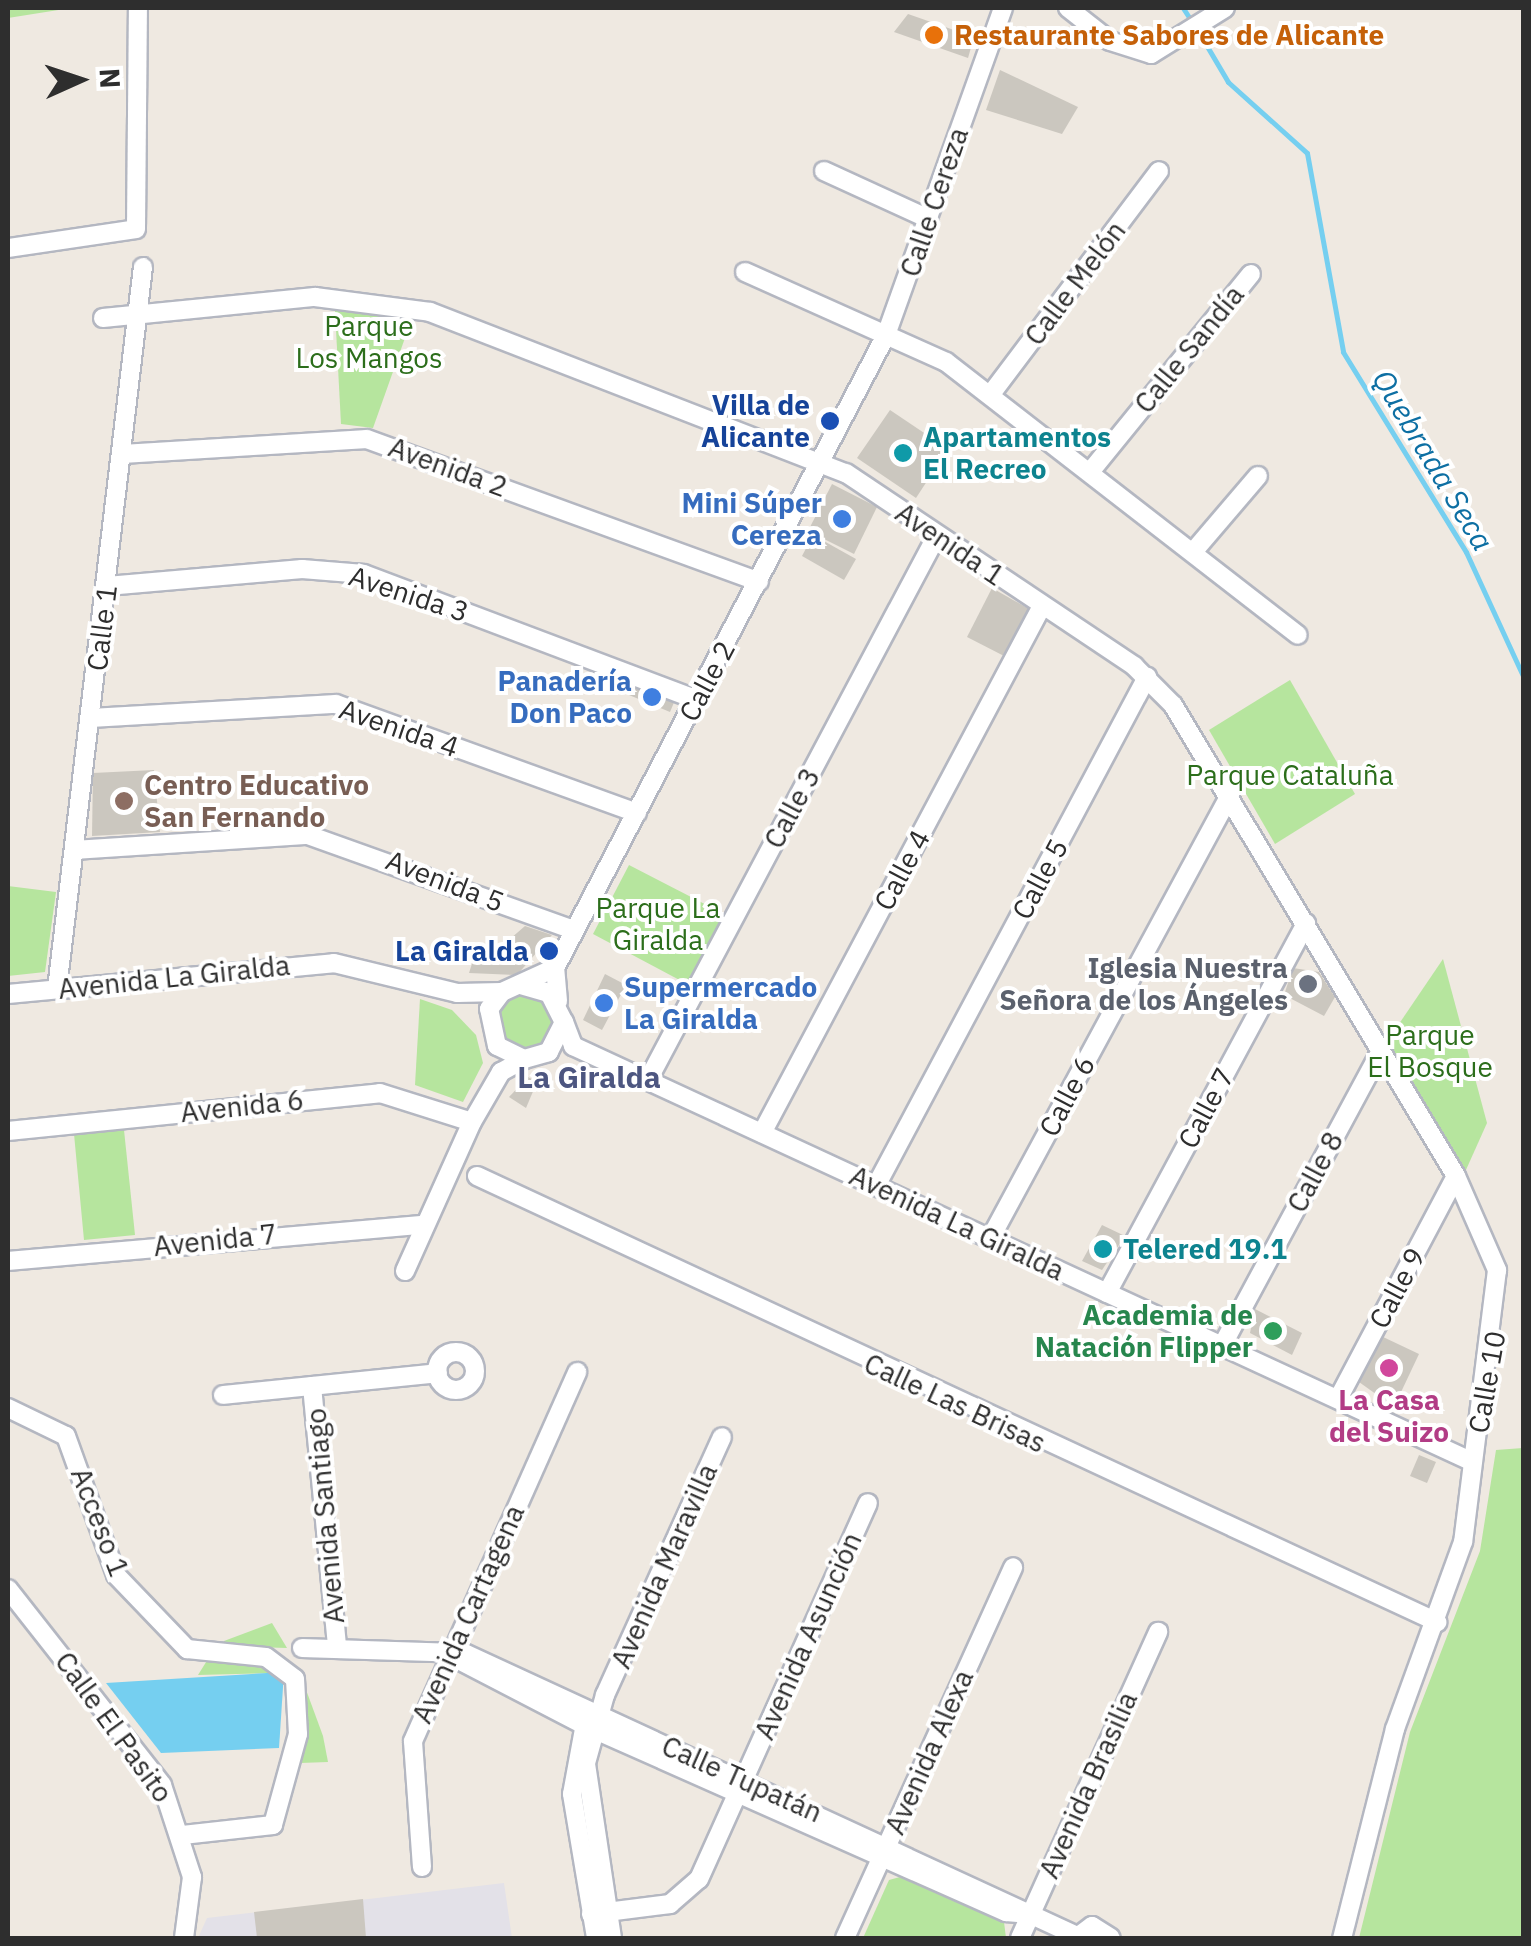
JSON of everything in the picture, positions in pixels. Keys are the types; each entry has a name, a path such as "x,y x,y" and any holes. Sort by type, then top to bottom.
{"street":[{"path":"8,248 136,229 138,8"},
{"name":"Calle Cereza","path":"858,394 886,335 1003,8"},
{"path":"1068,8 1132,51 1183,40 1219,12"},
{"path":"824,171 929,219"},
{"name":"Calle Melón","path":"991,394 1159,171"},
{"name":"Calle 1","path":"57,988 123,454 142,266"},
{"path":"745,272 886,335 991,394 1298,636"},
{"name":"Calle Sandía","path":"1090,472 1251,274"},
{"name":"Avenida 1","path":"103,318 315,297 388,301 823,461 937,535 1147,677 1230,795 1456,1176 1490,1244"},
{"name":"Calle 2","path":"555,968 858,394"},
{"name":"Avenida 2","path":"123,454 367,438 758,582"},
{"path":"1193,552 1258,476"},
{"name":"Calle 3","path":"648,1080 937,535"},
{"name":"Avenida 3","path":"107,586 302,569 364,574 698,700"},
{"name":"Calle 4","path":"762,1133 1042,606"},
{"name":"Calle 5","path":"876,1186 1147,677"},
{"name":"Avenida 4","path":"91,718 336,704 638,813"},
{"name":"Calle 6","path":"990,1238 1230,795"},
{"name":"Avenida 5","path":"75,850 308,834 574,930"},
{"name":"Calle 7","path":"1107,1292 1306,922"},
{"name":"Avenida La Giralda","path":"8,994 334,964 457,993 502,992"},
{"path":"405,1271 472,1122 501,1072 524,1060 573,1046 558,1001 555,968 502,992 488,1022 501,1072"},
{"path":"521,985 558,1001"},
{"name":"Avenida La Giralda","path":"457,993 488,1022"},
{"path":"549,1052 564,1022"},
{"path":"497,1046 524,1060"},
{"name":"Avenida La Giralda","path":"573,1046 1473,1462"},
{"name":"Calle 8","path":"1222,1346 1381,1050"},
{"name":"Avenida 6","path":"8,1130 380,1093 472,1122"},
{"name":"Calle Las Brisas","path":"477,1176 1437,1622"},
{"name":"Calle 9","path":"1338,1399 1456,1176"},
{"name":"Avenida 7","path":"8,1260 423,1225"},
{"name":"Calle 10","path":"1473,1462 1498,1320 1490,1244"},
{"name":"Avenida Cartagena","path":"422,1867 410,1761 449,1655 576,1372"},
{"path":"223,1395 438,1373"},
{"name":"Avenida Santiago","path":"312,1386 337,1646"},
{"name":"Acceso 1","path":"8,1408 66,1436 116,1575 187,1648 266,1657 291,1670 298,1734 273,1825 183,1835"},
{"name":"Avenida Maravilla","path":"596,1938 599,1913 586,1792 593,1721 722,1437"},
{"path":"1342,1938 1395,1729 1463,1542 1473,1462"},
{"name":"Avenida Asunción","path":"599,1913 686,1895 740,1787 868,1503"},
{"name":"Avenida Alexa","path":"845,1938 1013,1567"},
{"name":"Calle El Pasito","path":"8,1589 141,1755 183,1835 193,1900 184,1938"},
{"name":"Avenida Brasilia","path":"1020,1938 1158,1632"},
{"name":"Calle Tupatán","path":"302,1648 337,1646 464,1653 593,1721 1076,1937 1098,1926 1111,1938"},
{"name":"Avenida Maravilla","path":"599,1913 612,1938"}],"shaded area":[{"path":"504,1883 512,1938 198,1938 207,1918"}],"green space":[{"path":"8,8 71,8 8,18"},
{"name":"Parque Los Mangos","path":"377,309 411,321 373,428 341,424 335,311"},
{"name":"Parque Cataluña","path":"1290,680 1355,794 1275,844 1209,730"},
{"name":"Parque La Giralda","path":"629,865 724,914 687,984 593,934"},
{"path":"8,886 56,892 45,972 8,976"},
{"name":"Parque El Bosque","path":"1443,959 1487,1123 1461,1181 1384,1046"},
{"path":"527,994 547,1002 555,1022 547,1042 527,1050 507,1042 499,1022 507,1002"},
{"path":"420,999 452,1010 476,1035 483,1063 463,1102 415,1085"},
{"path":"124,1130 135,1235 84,1240 74,1134"},
{"path":"1523,1448 1523,1938 1359,1938 1410,1732 1480,1551 1496,1450"},
{"path":"272,1623 287,1648 224,1646 224,1641"},
{"path":"208,1659 268,1664 273,1673 198,1675"},
{"path":"305,1687 323,1736 328,1762 300,1763"},
{"path":"900,1877 1004,1922 1006,1938 863,1938 889,1880"}],"water":[{"path":"284,1672 279,1748 161,1753 106,1683"}],"building":[{"name":"Restaurante Sabores de Alicante","path":"908,14 974,37 968,58 894,32"},
{"path":"1000,70 1078,107 1062,134 986,110"},
{"name":"Apartamentos El Recreo","path":"890,410 948,449 916,498 857,458"},
{"name":"Mini Súper Cereza","path":"832,484 877,507 854,554 808,531"},
{"path":"813,535 856,559 844,580 802,556"},
{"path":"992,588 1031,610 1006,657 967,637"},
{"name":"Panadería Don Paco","path":"634,684 675,700 670,712 629,695"},
{"name":"Centro Educativo San Fernando","path":"154,770 160,832 92,836 93,773"},
{"path":"525,926 552,935 517,975 469,973 478,945 496,951"},
{"name":"Iglesia Nuestra Señora de los Ángeles","path":"1293,968 1319,972 1335,997 1324,1016 1284,995"},
{"name":"Supermercado La Giralda","path":"605,974 626,985 602,1030 583,1020"},
{"path":"528,1077 537,1082 526,1108 509,1097"},
{"name":"Telered 19.1","path":"1102,1225 1125,1236 1102,1270 1082,1261"},
{"name":"Academia de Natación Flipper","path":"1255,1309 1302,1333 1292,1355 1250,1333"},
{"name":"La Casa del Suizo","path":"1381,1336 1419,1354 1394,1407 1359,1382"},
{"path":"1419,1455 1436,1462 1427,1483 1410,1476"},
{"path":"363,1899 366,1938 257,1938 254,1912"}],"waterway":[{"name":"Quebrada Seca","path":"1183,8 1192,22"},
{"name":"Quebrada Seca","path":"1198,31 1228,82 1307,153 1343,352 1466,552 1524,678"}],"place":[{"name":"Restaurante Sabores de Alicante","path":"934,35"},
{"name":"Villa de Alicante","path":"830,421"},
{"name":"Apartamentos El Recreo","path":"903,453"},
{"name":"Mini Súper Cereza","path":"842,519"},
{"name":"Panadería Don Paco","path":"652,697"},
{"name":"Centro Educativo San Fernando","path":"124,801"},
{"name":"La Giralda","path":"549,951"},
{"name":"Iglesia Nuestra Señora de los Ángeles","path":"1308,984"},
{"name":"Supermercado La Giralda","path":"604,1003"},
{"name":"Telered 19.1","path":"1103,1249"},
{"name":"Academia de Natación Flipper","path":"1273,1331"},
{"name":"La Casa del Suizo","path":"1389,1368"}],"district":[{"name":"La Giralda","path":"589,1077"}]}
